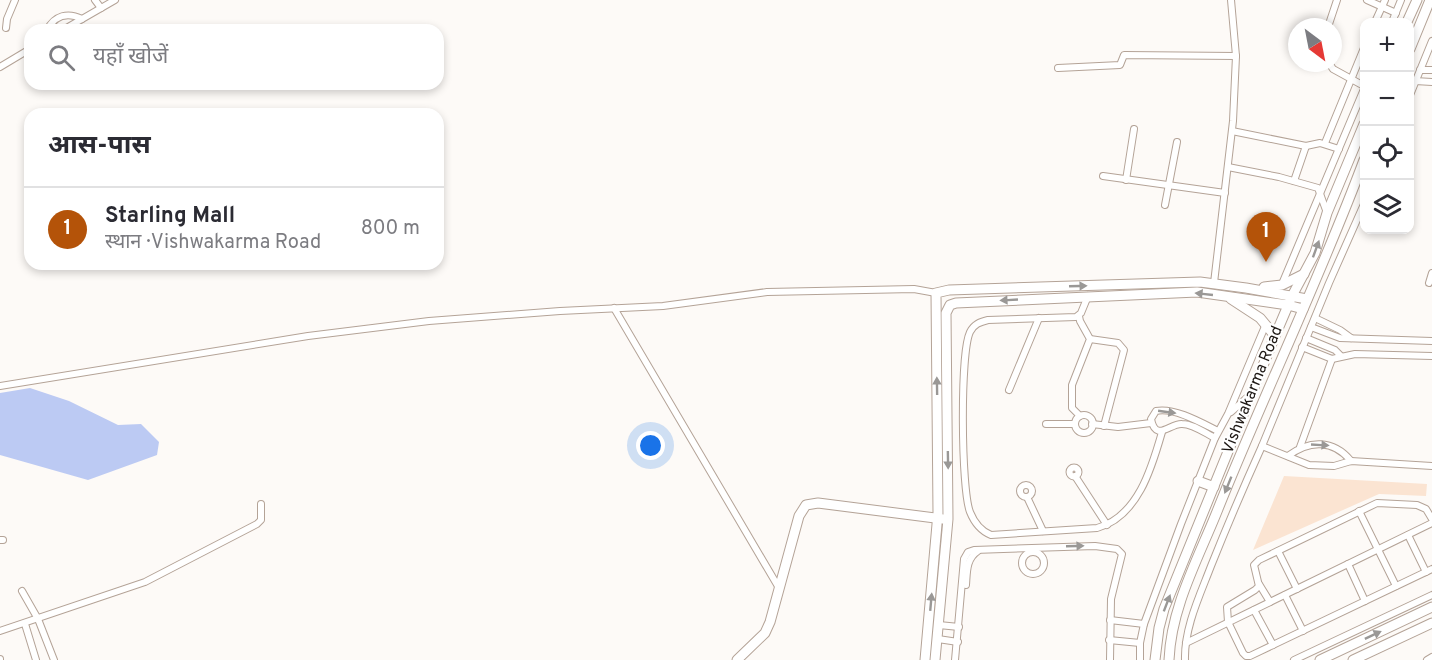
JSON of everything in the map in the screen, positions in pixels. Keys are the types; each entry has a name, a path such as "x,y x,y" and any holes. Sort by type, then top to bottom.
{"street":[{"path":"6,28 7,19 15,0"},
{"path":"95,0 101,8"},
{"path":"73,24 115,0"},
{"path":"1214,283 1232,131 1236,56 1231,0"},
{"path":"1331,18 1336,0"},
{"path":"1367,0 1384,3 1396,13"},
{"path":"1394,18 1401,0"},
{"path":"1409,18 1417,0"},
{"path":"1414,40 1430,0"},
{"path":"1378,18 1384,3"},
{"path":"51,24 66,15 74,15 82,19"},
{"path":"1432,41 1415,81 1432,82"},
{"path":"0,67 24,53"},
{"path":"1058,68 1120,65 1124,55 1236,56"},
{"path":"1333,147 1351,79 1360,59"},
{"path":"1420,69 1432,70"},
{"path":"1338,72 1360,85"},
{"path":"1282,285 1333,147 1360,90"},
{"name":"Vishwakarma Road","path":"1155,660 1164,609 1250,394 1290,301 1315,253 1327,213 1364,126"},
{"path":"1126,180 1134,129"},
{"path":"1232,131 1306,146 1316,142 1333,147"},
{"path":"1165,205 1177,142"},
{"path":"1294,181 1306,146"},
{"path":"1228,167 1317,188"},
{"name":"Vishwakarma Road","path":"1170,656 1175,616 1256,417 1341,223 1360,173"},
{"path":"1103,176 1225,193"},
{"path":"1317,188 1327,213"},
{"path":"1185,660 1185,644 1201,592 1235,506 1360,214"},
{"path":"1341,223 1354,225"},
{"path":"1429,283 1432,273"},
{"path":"1246,288 1282,285 1305,274"},
{"path":"0,386 170,357 374,327 429,321 687,304 767,292 915,289 936,293 949,290 1214,283 1246,288 1305,304"},
{"path":"935,660 948,519 946,313 950,305 1197,292 1227,297 1290,301"},
{"path":"925,660 932,518 939,480 936,293"},
{"path":"1088,296 1079,315 1090,339 1072,385 1072,408 1080,416 1088,417 1092,424"},
{"path":"1227,297 1266,324 1275,336"},
{"path":"614,308 779,588"},
{"path":"1079,315 988,320 974,326 967,340 963,427 964,489 970,514 984,532 991,535 1107,525 1125,510 1142,490 1162,432 1183,424 1216,434"},
{"path":"1009,390 1039,318"},
{"path":"1315,318 1352,338"},
{"path":"1140,660 1140,643 1144,624 1216,434 1228,414 1266,324"},
{"path":"1311,327 1337,337 1432,341"},
{"path":"1306,338 1335,350 1341,356"},
{"path":"1090,339 1118,343 1124,350 1104,426"},
{"path":"1302,347 1332,359 1355,354 1432,356"},
{"path":"1300,447 1332,359"},
{"path":"1228,414 1250,394"},
{"path":"1162,432 1153,427 1151,423 1156,411 1166,410 1188,417 1216,434"},
{"path":"1075,424 1080,416"},
{"path":"1256,417 1270,424"},
{"path":"1092,424 1121,427 1151,423"},
{"path":"1046,424 1075,424"},
{"path":"1075,424 1078,430 1083,432 1088,431 1092,424"},
{"path":"948,426 963,427"},
{"path":"1262,446 1310,465 1334,466 1351,461 1432,466"},
{"path":"1288,456 1300,447 1334,446 1351,461"},
{"path":"1076,476 1107,525"},
{"path":"1198,481 1214,487"},
{"path":"1027,497 1043,531"},
{"path":"1170,656 1185,644 1228,622 1285,595 1408,535 1432,521 1426,509 1417,505 1384,502 1359,511 1258,560 1254,565 1259,584 1270,602"},
{"path":"736,660 765,633 770,622 799,516 806,505 818,503 948,519"},
{"path":"0,631 145,582 257,524 261,520 261,504"},
{"path":"1359,511 1396,586"},
{"path":"1259,584 1255,590 1227,607 1228,622 1246,656 1429,570 1408,535"},
{"path":"955,660 964,560 968,552 980,549 1040,551 1095,546 1117,549 1122,559 1111,599 1110,660"},
{"path":"966,585 970,557 980,549"},
{"path":"1025,551 1023,568 1027,573 1033,575 1041,571 1044,565 1040,551"},
{"path":"1278,551 1298,588"},
{"path":"1348,564 1365,601"},
{"path":"22,591 38,619 54,660"},
{"path":"1285,595 1303,631"},
{"path":"1294,660 1432,595"},
{"path":"1320,660 1432,607"},
{"path":"1254,609 1273,645"},
{"path":"1110,620 1144,624"},
{"path":"1353,660 1432,623"},
{"path":"25,624 36,660"},
{"path":"939,625 959,627"},
{"path":"938,639 958,642"},
{"path":"1109,640 1140,643"},
{"path":"1427,660 1432,657"}],"shaded area":[{"path":"1284,476 1427,484 1426,496 1379,494 1253,550"}],"water":[{"path":"30,388 69,401 118,425 141,424 159,442 157,455 88,480 0,455 0,393"}],"place":[{"name":"Starling Mall","path":"1266,262"}]}
